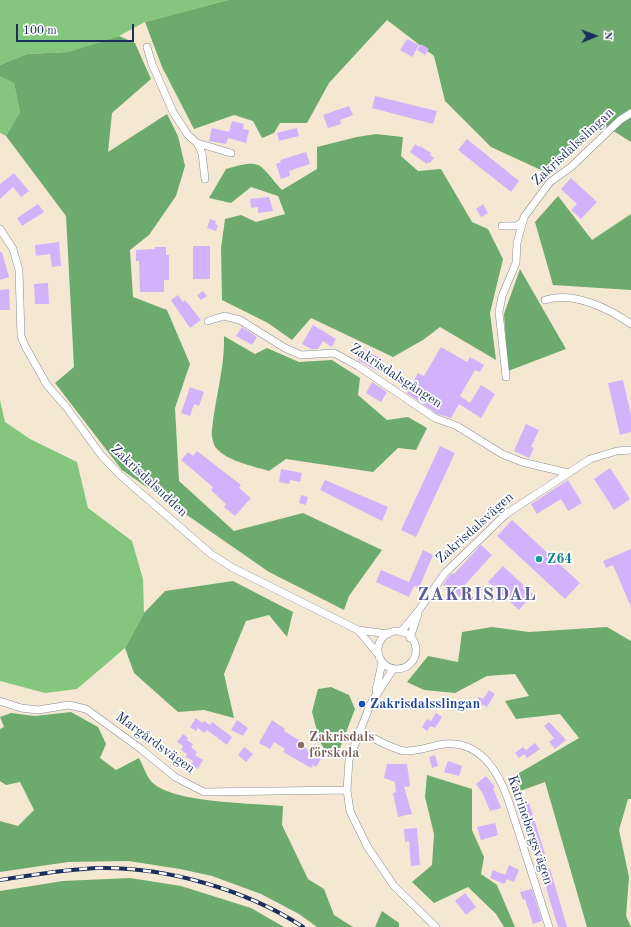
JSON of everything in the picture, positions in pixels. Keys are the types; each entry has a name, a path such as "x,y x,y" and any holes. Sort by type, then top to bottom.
{"street":[{"path":"147,48 152,64 173,112 188,135 198,143 231,152"},
{"name":"Zakrisdalsslingan","path":"506,377 499,312 502,296 516,263 517,249 524,217 550,182 571,167 620,120 631,113"},
{"path":"198,143 202,152 205,179"},
{"path":"502,226 516,226 522,222"},
{"name":"Zakrisdalsudden","path":"0,229 13,249 19,270 21,336 25,346 47,385 67,408 101,455 131,485 212,554 233,568 358,630 388,634"},
{"path":"545,300 564,297 590,304 607,310 631,324"},
{"name":"Zakrisdalsgången","path":"208,321 224,316 240,320 285,348 301,355 334,353 358,366 435,418 457,426 502,454 529,464 568,473"},
{"name":"Zakrisdalsvägen","path":"401,632 419,610 445,573 506,514 590,459 617,451 631,450"},
{"path":"410,638 419,610"},
{"name":"Zakrisdalsudden","path":"358,630 378,654"},
{"path":"375,695 382,663 378,654 380,642 388,634 401,632 410,638 415,647 414,658 411,662 403,668 393,669 382,663"},
{"path":"393,669 375,695 359,731 349,760 347,790 350,811 356,827 378,865 394,886 436,927"},
{"name":"Margårdsvägen","path":"0,701 21,708 38,710 69,705 86,709 141,749 175,777 204,792 347,790"},
{"name":"Katrinebergsvägen","path":"359,731 404,751 458,743 465,745 477,753 491,766 502,781 549,927"}],"green space":[{"path":"0,0 228,0 145,22 119,36 69,52 27,54 0,65"},
{"path":"228,0 631,0 631,142 599,122 543,171 491,147 445,101 434,56 387,20 329,83 307,123 280,123 274,133 262,138 253,121 234,115 194,129 162,67 145,22"},
{"path":"119,36 135,43 151,79 112,113 108,152 167,114 178,136 185,166 176,196 149,235 130,250 133,297 167,310 190,364 175,408 179,481 234,531 303,513 382,550 349,596 344,610 269,572 122,470 55,383 74,367 66,216 6,136 20,112 14,83 0,76 0,65 27,54 68,52"},
{"path":"0,76 14,82 20,112 6,136 0,133"},
{"path":"376,134 403,137 401,156 418,171 441,169 472,222 488,229 503,259 490,313 496,360 440,327 423,340 393,357 311,318 292,340 268,323 222,300 221,248 225,219 241,215 256,222 285,214 278,196 251,187 231,203 209,198 226,169 247,164 254,164 264,169 282,190 317,169 317,147"},
{"path":"558,196 592,240 631,214 631,290 553,285 535,222"},
{"path":"520,269 566,349 508,371 504,314"},
{"path":"224,336 255,354 267,348 299,362 332,360 360,378 358,395 387,420 408,417 427,428 416,450 398,448 373,472 286,459 269,471 233,460 221,453 213,442 212,434 213,418 223,360"},
{"path":"0,400 5,422 30,439 77,462 88,508 132,541 143,579 144,613 125,648 77,689 45,693 0,681"},
{"path":"233,581 293,612 287,637 269,615 246,621 224,674 234,718 204,710 178,712 134,673 125,648 144,613 165,591"},
{"path":"492,627 529,632 607,627 631,641 631,799 628,799 619,830 629,877 626,916 631,927 587,927 545,782 520,791 514,776 579,738 560,714 516,719 505,701 529,696 515,674 487,676 455,693 424,690 407,682 428,656 458,662 462,632"},
{"path":"331,687 349,695 355,709 340,748 333,756 327,753 320,742 312,712 318,689"},
{"path":"71,712 98,727 106,744 100,758 116,770 139,758 147,775 154,784 179,795 196,799 283,806 282,825 308,879 324,889 334,915 353,927 317,927 299,914 261,894 212,876 180,869 128,861 68,862 0,872 0,821 18,826 34,810 20,782 6,785 0,781 0,729 4,727 0,717 11,713 35,716"},
{"path":"427,775 472,789 472,830 484,857 481,874 497,885 515,927 504,927 496,914 468,887 434,903 412,882 432,865 434,834 425,797"},
{"path":"130,878 181,886 251,908 284,927 0,927 0,891 63,881"},
{"path":"382,911 399,923 399,927 375,927"}],"building":[{"path":"407,39 419,45 412,57 400,50"},
{"path":"421,44 429,49 425,55 417,50"},
{"path":"375,96 437,111 433,124 372,108"},
{"path":"349,106 353,115 340,120 341,124 328,128 323,115"},
{"path":"232,121 244,124 243,129 249,130 246,143 228,138 226,144 209,141 212,128 229,132"},
{"path":"297,128 299,136 279,141 277,133"},
{"path":"467,139 519,181 511,192 458,150"},
{"path":"415,144 431,153 430,155 434,158 430,163 428,162 427,164 410,152"},
{"path":"306,152 310,164 289,171 290,176 281,179 276,164 281,162 280,160"},
{"path":"14,173 29,191 21,197 13,187 0,199 0,184"},
{"path":"571,178 597,202 581,219 571,210 577,204 561,189"},
{"path":"269,197 273,211 258,213 258,207 251,208 250,199"},
{"path":"38,204 44,212 22,226 17,218"},
{"path":"483,204 488,213 481,217 476,209"},
{"path":"210,219 216,221 215,224 218,225 216,231 207,228"},
{"path":"59,242 61,266 52,267 50,254 36,256 35,245"},
{"path":"193,246 210,246 210,279 193,279"},
{"path":"155,247 166,247 166,255 169,255 169,280 164,280 164,292 140,292 139,261 136,261 136,250 155,249"},
{"path":"0,252 2,252 9,277 0,280"},
{"path":"48,283 49,304 35,304 34,284"},
{"path":"9,289 10,310 0,310 0,290"},
{"path":"203,291 207,296 201,300 197,295"},
{"path":"178,295 183,302 185,300 201,320 190,328 171,300"},
{"path":"313,325 336,339 332,347 323,341 318,349 311,349 302,344"},
{"path":"242,327 257,337 252,345 236,336"},
{"path":"441,347 467,362 470,357 484,365 480,372 475,370 460,396 470,403 481,385 495,394 481,418 459,404 451,418 437,414 407,393 418,373 424,376"},
{"path":"364,349 383,360 377,371 358,360"},
{"path":"623,380 631,415 631,432 620,435 608,383"},
{"path":"372,382 387,392 381,402 366,393"},
{"path":"190,387 204,392 199,406 194,404 190,416 181,413"},
{"path":"526,424 539,430 531,447 534,448 529,458 514,451"},
{"path":"440,446 455,453 416,537 401,530"},
{"path":"197,451 241,485 239,488 251,498 235,516 224,507 226,504 211,490 213,487 181,460 188,452 193,456"},
{"path":"610,468 630,499 614,510 594,479"},
{"path":"281,469 302,473 300,482 290,480 289,484 279,482"},
{"path":"325,480 388,507 382,521 320,490"},
{"path":"568,480 582,503 568,511 561,499 537,514 531,504"},
{"path":"301,495 308,497 306,505 299,503"},
{"name":"Z64","path":"512,520 580,583 565,599 497,536"},
{"path":"481,545 492,555 462,588 465,591 460,597 453,590 451,592 443,585 449,576 453,573 454,574"},
{"path":"631,549 631,607 613,565 606,568 603,561"},
{"path":"423,550 433,555 419,588 414,586 409,597 376,582 381,570 409,582"},
{"path":"503,566 533,594 519,610 488,582"},
{"path":"489,690 495,694 487,707 482,704 479,709 474,705 479,697 483,699"},
{"path":"436,713 442,717 435,728 430,726 427,731 422,727 427,719 431,721"},
{"path":"196,718 202,723 204,721 210,725 212,722 232,737 227,745 207,730 204,733 198,728 196,731 190,727"},
{"path":"237,720 248,728 243,736 231,730"},
{"path":"272,720 285,729 284,731 299,740 298,743 309,750 311,747 318,750 316,753 322,757 316,767 313,765 311,768 283,752 285,749 274,742 270,749 259,743"},
{"path":"549,722 566,740 555,749 549,742 554,738 544,726"},
{"path":"183,734 188,738 187,740 193,744 191,747 197,752 195,755 203,760 198,769 191,764 193,761 186,757 187,754 181,750 183,746 177,742"},
{"path":"535,743 540,749 527,758 524,754 519,758 515,753 523,747 526,750"},
{"path":"244,747 253,754 246,762 238,755"},
{"path":"435,755 438,766 432,768 429,757"},
{"path":"448,761 462,766 459,776 444,772"},
{"path":"387,764 407,764 410,786 404,787 412,814 398,817 393,793 396,792 395,782 384,778"},
{"path":"486,776 495,787 493,788 501,808 490,811 483,794 476,784"},
{"path":"529,803 545,854 536,857 521,806"},
{"path":"495,823 498,835 481,840 477,827"},
{"path":"417,828 420,865 411,866 409,841 405,842 404,829"},
{"path":"509,865 519,870 514,882 507,879 504,884 490,878 493,870 505,875"},
{"path":"550,869 567,927 558,927 550,901 542,872"},
{"path":"532,889 542,921 533,924 525,899 523,900 520,892"},
{"path":"465,893 476,907 466,915 455,901"}],"railway":[{"path":"0,880 50,872 100,868 126,869 179,876 206,883 257,902 303,927"}],"place":[{"name":"Z64","path":"539,559"},
{"name":"Zakrisdalsslingan","path":"362,704"},
{"name":"Zakrisdals förskola","path":"301,745"}],"district":[{"name":"ZAKRISDAL","path":"477,595"}]}
